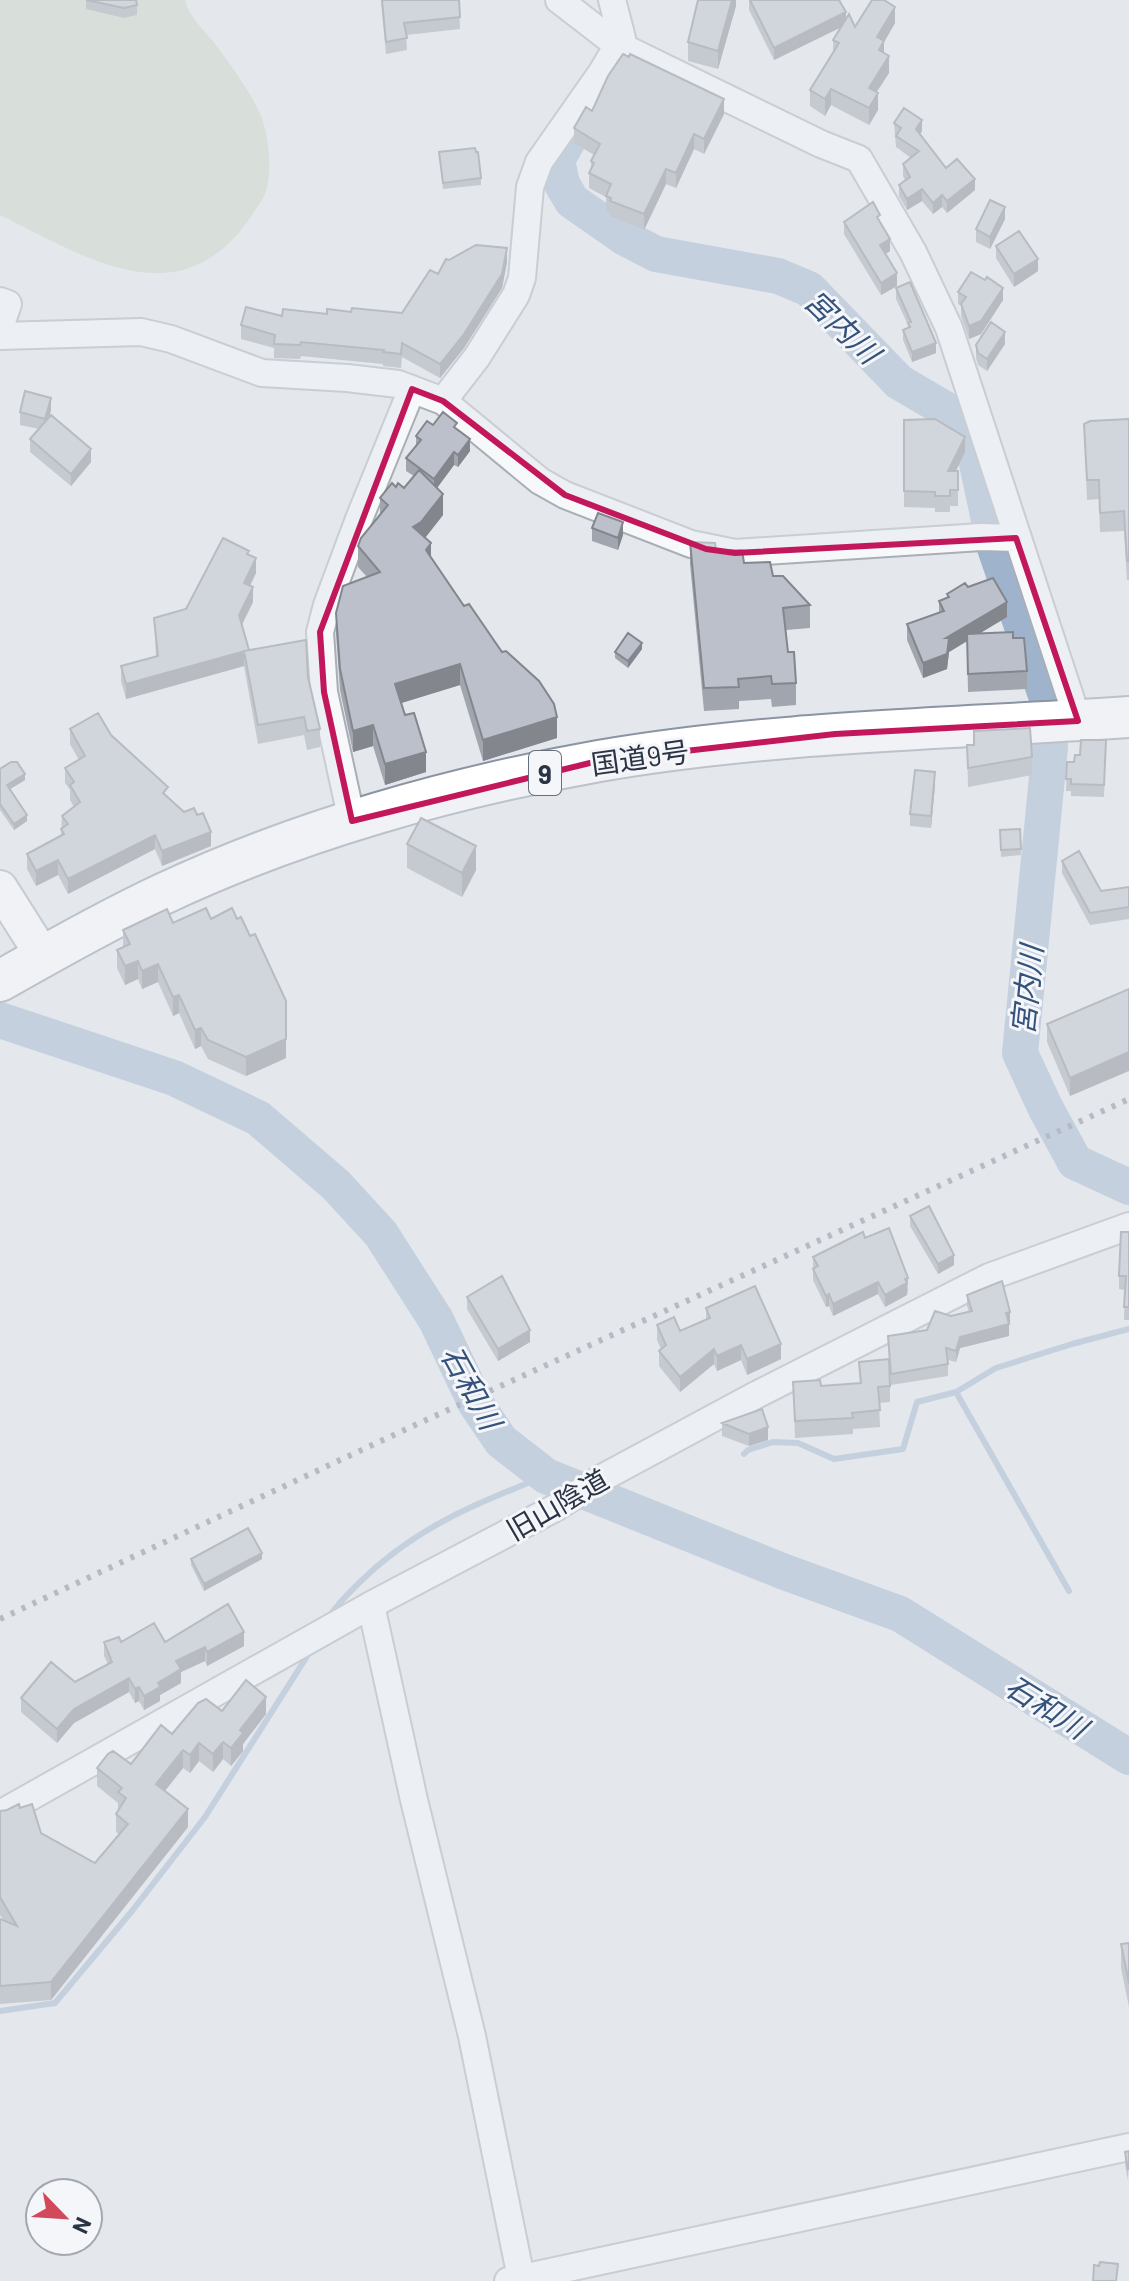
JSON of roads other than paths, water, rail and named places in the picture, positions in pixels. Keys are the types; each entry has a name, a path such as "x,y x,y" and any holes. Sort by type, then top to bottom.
{"highway":[{"name":"国道9号","path":"0,981 166,892 352,821 452,793 598,761 835,734 1129,717"}],"main road":[{"path":"0,888 43,956"}],"street":[{"path":"559,0 616,44 821,144 859,159 913,252 949,328 1078,721"},
{"path":"443,401 477,357 516,295 522,278 530,187 539,162 622,38 612,0"},
{"path":"0,301 8,304 0,327"},
{"path":"0,336 141,332 171,339 262,373 398,384 443,401 540,481 565,495 706,549 735,553 981,537 1016,538"},
{"path":"352,821 324,692 320,632 359,519 412,389"},
{"name":"旧山陰道","path":"0,1814 371,1605 555,1508 602,1478 758,1394 989,1277 1129,1226"},
{"path":"371,1605 414,1800 472,2036 515,2280 1129,2147"}],"waterway":[{"name":"宮内川","path":"585,111 557,160 562,184 572,201 625,238 656,254 778,276 809,289 899,382 962,419 969,431 995,548 1048,701"},
{"name":"宮内川","path":"1050,747 1020,1053 1075,1162 1129,1187"},
{"name":"石和川","path":"0,1020 174,1078 258,1118 336,1185 381,1234 436,1320 476,1404 501,1441 546,1476 782,1571 900,1614 1129,1757"},
{"path":"744,1454 773,1442 798,1443 834,1459 903,1449 917,1402 956,1392 996,1368 1129,1329"},
{"path":"956,1392 1069,1591"},
{"path":"330,1616 347,1595 401,1547 470,1507 546,1476"},
{"path":"0,2011 55,2003 205,1817 311,1650"}],"railway":[{"path":"0,1619 413,1426 1129,1099"}]}
